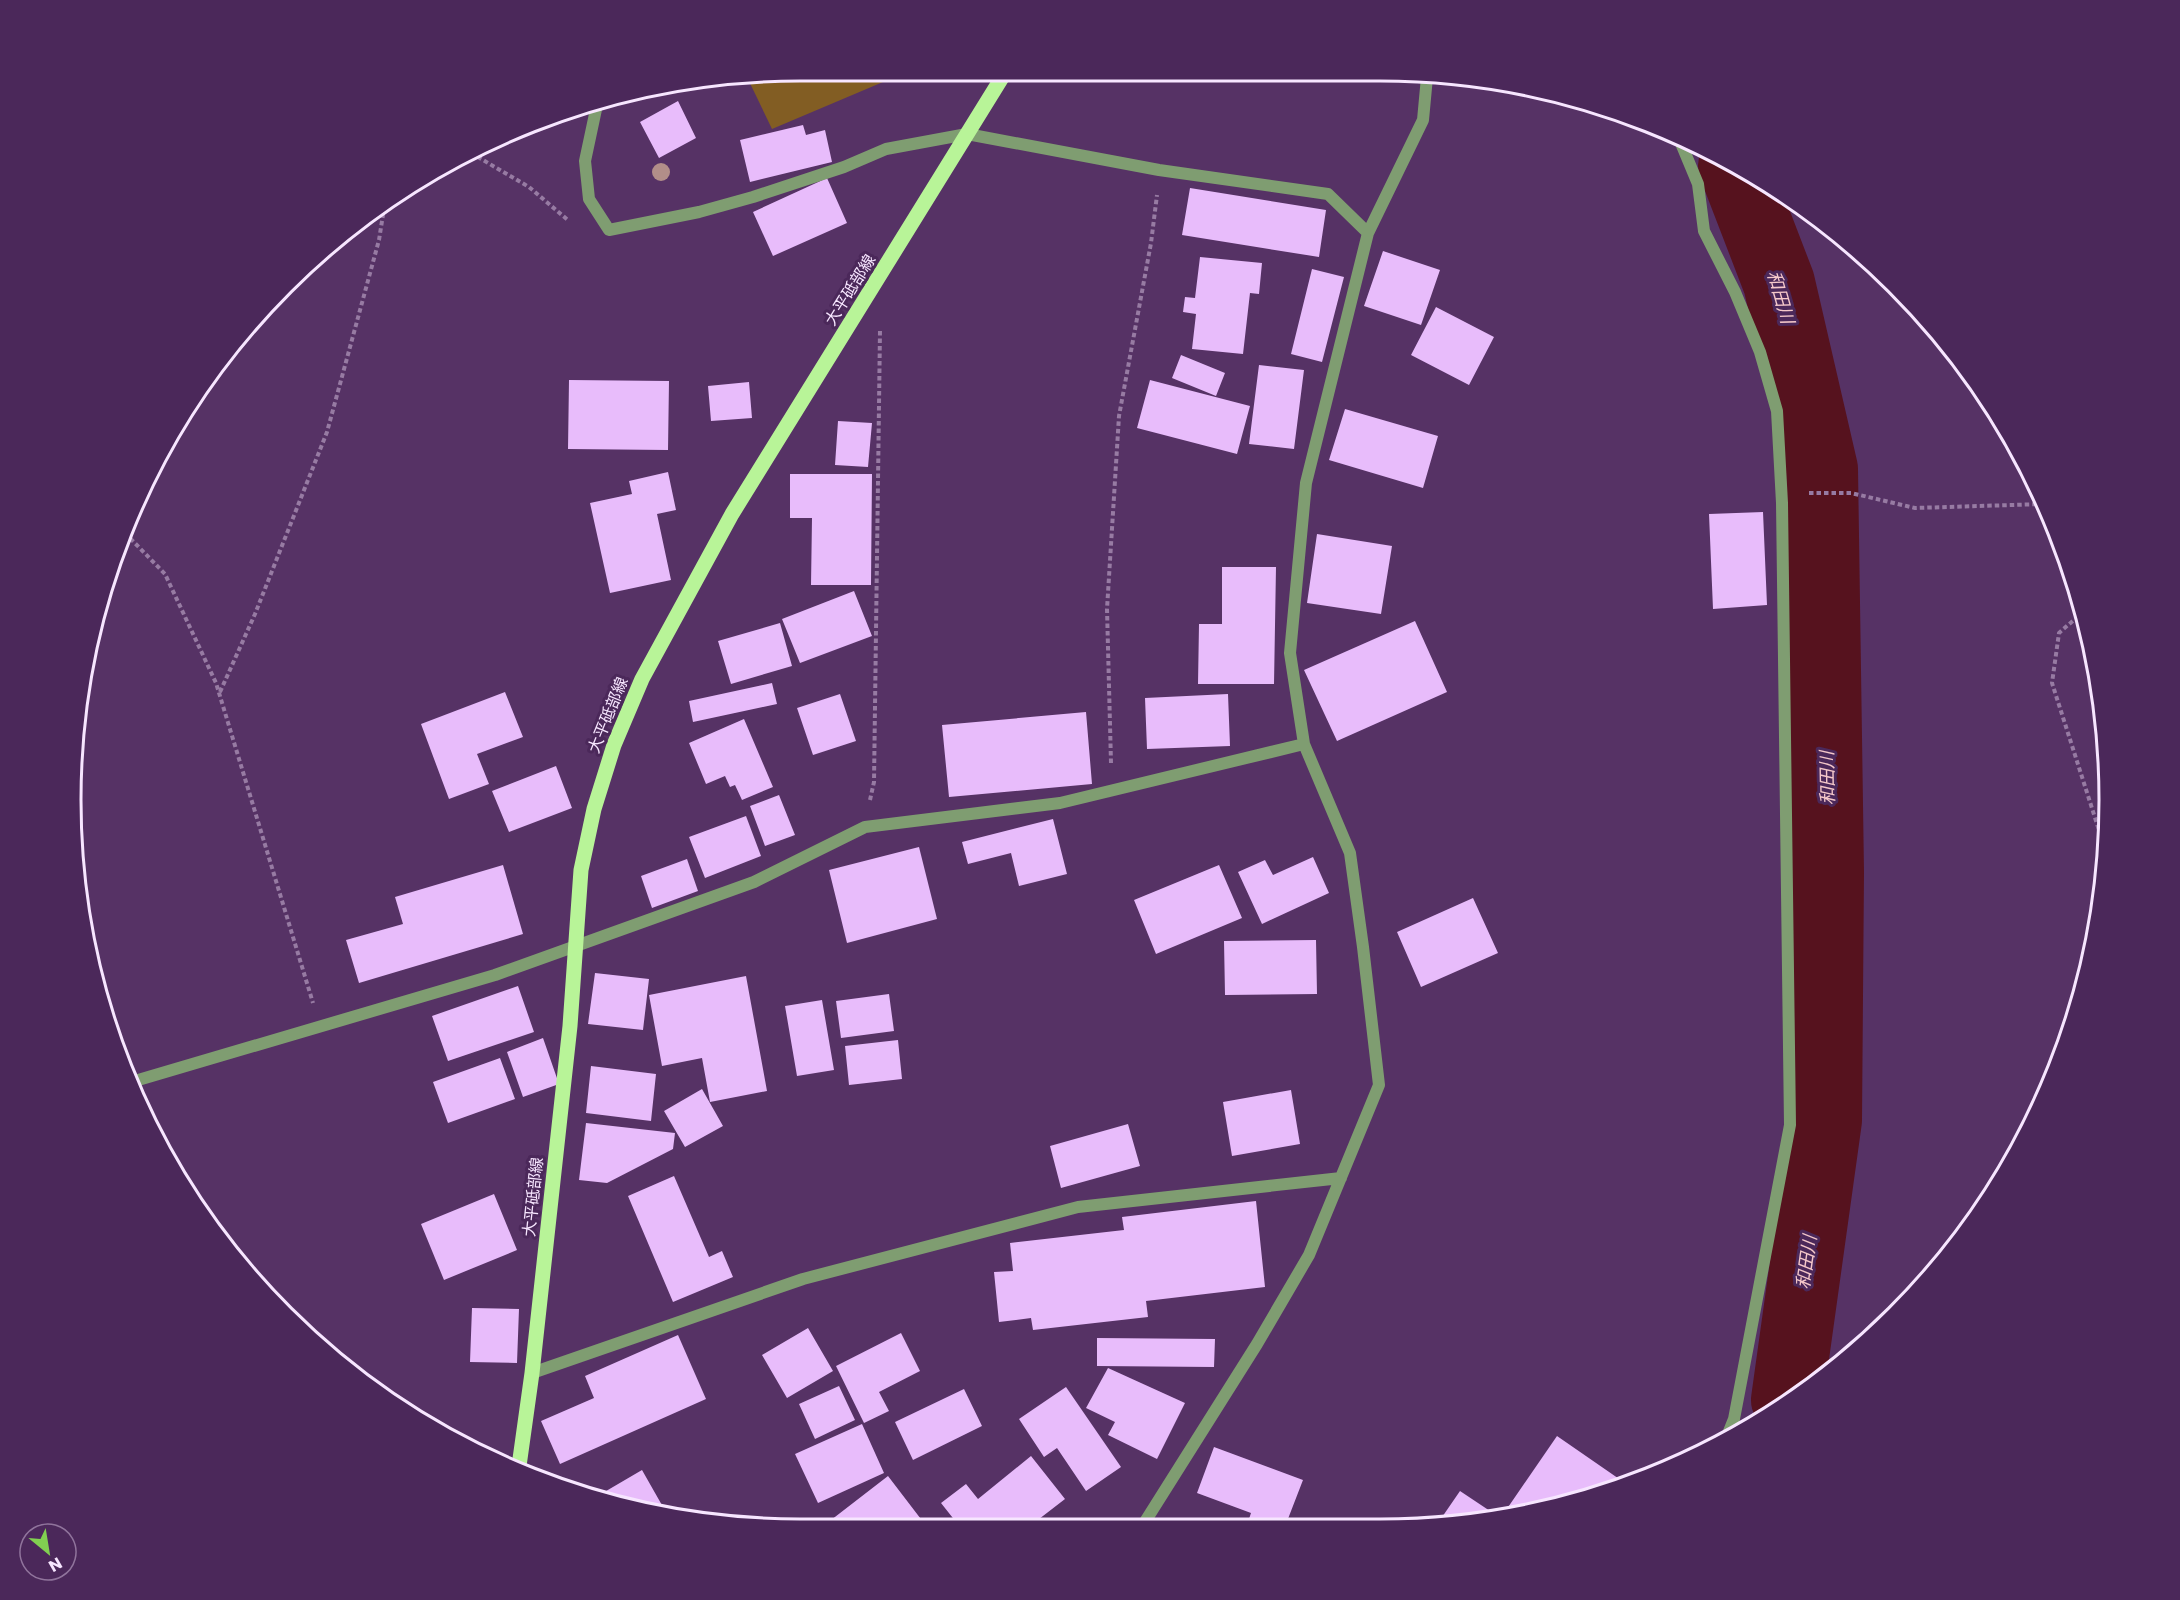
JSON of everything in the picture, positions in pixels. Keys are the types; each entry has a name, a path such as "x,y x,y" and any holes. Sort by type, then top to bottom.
{"main road":[{"name":"大平砥部線","path":"520,1462 532,1373 570,1026 581,870 594,809 614,745 642,679 732,514 999,81"}],"street":[{"path":"1147,1519 1257,1344 1309,1255 1379,1085 1364,947 1350,853 1304,744 1290,653 1306,483 1368,233 1423,120 1426,83"},
{"path":"596,111 585,161 589,199 609,230 699,212 753,197 886,149 967,134 1160,170 1328,194 1368,233"},
{"path":"1683,148 1698,184 1704,231 1735,292 1760,352 1777,411 1781,493 1790,1125 1731,1428"},
{"path":"138,1080 495,975 754,882 865,827 1060,803 1304,744"},
{"path":"532,1373 803,1279 1078,1207 1341,1178"}],"path":[{"path":"478,157 529,188 575,226 609,230"},
{"path":"1112,790 1107,609 1119,416 1151,243 1160,170"},
{"path":"219,693 255,614 327,432 379,240 383,215"},
{"path":"865,827 874,782 880,322"},
{"path":"1781,493 1851,493 1915,508 2035,504"},
{"path":"131,539 165,574 216,683 320,1027"},
{"path":"2076,618 2059,633 2052,683 2098,827"}],"shaded area":[{"path":"885,81 772,129 750,83"}],"building":[{"path":"678,101 696,138 659,158 640,122"},
{"path":"803,125 806,135 825,130 832,162 750,182 740,140"},
{"path":"827,178 847,223 773,256 753,212"},
{"path":"1190,188 1326,210 1319,257 1182,235"},
{"path":"1383,251 1440,270 1421,325 1364,306"},
{"path":"1200,257 1262,263 1259,294 1250,293 1243,354 1192,349 1196,314 1183,312 1185,297 1195,298"},
{"path":"1312,269 1344,277 1322,362 1291,354"},
{"path":"1436,307 1494,337 1469,385 1411,355"},
{"path":"1181,355 1225,373 1216,396 1172,378"},
{"path":"1259,365 1304,370 1294,449 1249,444"},
{"path":"569,380 669,381 668,450 568,449"},
{"path":"1150,380 1250,406 1237,454 1137,428"},
{"path":"749,382 752,418 711,421 708,386"},
{"path":"1345,409 1438,436 1423,488 1329,460"},
{"path":"838,421 872,423 868,467 835,465"},
{"path":"668,472 676,510 657,514 671,580 610,593 590,503 632,494 629,481"},
{"path":"790,474 872,474 871,585 811,585 812,518 790,518"},
{"path":"1763,512 1767,605 1713,609 1709,514"},
{"path":"1317,534 1392,546 1381,614 1307,603"},
{"path":"1222,567 1276,567 1274,684 1198,684 1199,624 1222,624"},
{"path":"854,591 872,636 800,663 782,619"},
{"path":"1415,621 1447,692 1337,741 1304,670"},
{"path":"780,623 792,666 731,684 718,641"},
{"path":"772,683 777,704 693,722 689,701"},
{"path":"505,692 523,737 477,754 489,784 449,799 421,724"},
{"path":"840,694 856,741 813,755 797,708"},
{"path":"1228,694 1230,746 1147,749 1145,698"},
{"path":"1086,712 1092,784 949,797 942,725"},
{"path":"744,719 773,787 742,800 735,785 730,787 725,776 706,784 689,743"},
{"path":"556,766 572,808 509,832 492,791"},
{"path":"779,795 795,835 765,846 750,806"},
{"path":"746,816 761,856 705,878 689,837"},
{"path":"1053,819 1067,874 1019,886 1011,853 968,864 962,842"},
{"path":"919,847 937,919 847,943 829,870"},
{"path":"1313,857 1329,893 1262,924 1238,872 1265,860 1273,875"},
{"path":"687,859 698,891 652,908 641,876"},
{"path":"503,865 523,934 359,983 346,940 403,924 395,897"},
{"path":"1219,865 1242,918 1156,954 1134,900"},
{"path":"1473,898 1498,953 1421,987 1397,932"},
{"path":"1316,940 1317,994 1225,995 1224,941"},
{"path":"595,973 649,979 643,1030 588,1024"},
{"path":"746,976 767,1091 710,1102 702,1058 662,1066 649,995"},
{"path":"518,986 534,1032 448,1061 432,1016"},
{"path":"889,994 894,1031 841,1038 836,1001"},
{"path":"822,1000 834,1070 797,1076 785,1006"},
{"path":"543,1038 559,1084 523,1097 507,1052"},
{"path":"898,1040 902,1079 849,1085 845,1046"},
{"path":"500,1058 515,1099 448,1123 433,1082"},
{"path":"591,1066 656,1074 651,1121 586,1113"},
{"path":"702,1089 723,1126 685,1147 664,1111"},
{"path":"1291,1090 1300,1144 1232,1156 1223,1102"},
{"path":"586,1123 675,1133 673,1149 607,1183 579,1180"},
{"path":"1128,1124 1140,1166 1061,1188 1050,1146"},
{"path":"674,1176 709,1257 722,1251 733,1277 673,1302 628,1196"},
{"path":"494,1194 517,1250 444,1280 421,1224"},
{"path":"1256,1201 1265,1287 1146,1301 1148,1317 1033,1330 1031,1318 999,1322 994,1272 1013,1271 1010,1243 1124,1230 1122,1217"},
{"path":"472,1308 519,1309 517,1363 470,1362"},
{"path":"808,1328 833,1371 787,1398 762,1355"},
{"path":"901,1333 920,1371 879,1392 889,1411 864,1423 836,1366"},
{"path":"678,1335 706,1399 560,1464 541,1421 594,1398 585,1376"},
{"path":"1097,1338 1215,1339 1214,1367 1097,1366"},
{"path":"1108,1368 1185,1403 1157,1459 1108,1435 1115,1422 1086,1408"},
{"path":"839,1386 855,1420 815,1439 799,1404"},
{"path":"1066,1387 1121,1467 1086,1491 1057,1448 1044,1457 1019,1419"},
{"path":"964,1389 982,1426 913,1460 895,1422"},
{"path":"862,1424 884,1473 818,1503 795,1454"},
{"path":"1557,1436 1618,1478 1566,1495 1508,1507"},
{"path":"1214,1447 1303,1480 1288,1519 1249,1519 1251,1513 1197,1493"},
{"path":"1031,1456 1065,1499 1039,1519 954,1519 941,1503 966,1484 978,1499"},
{"path":"642,1470 662,1505 614,1495 604,1492"},
{"path":"888,1476 921,1519 832,1519"},
{"path":"1460,1491 1489,1510 1474,1513 1443,1516"}],"waterway":[{"name":"和田川","path":"1738,176 1779,283 1822,469 1828,872 1826,1120 1788,1391"}]}
